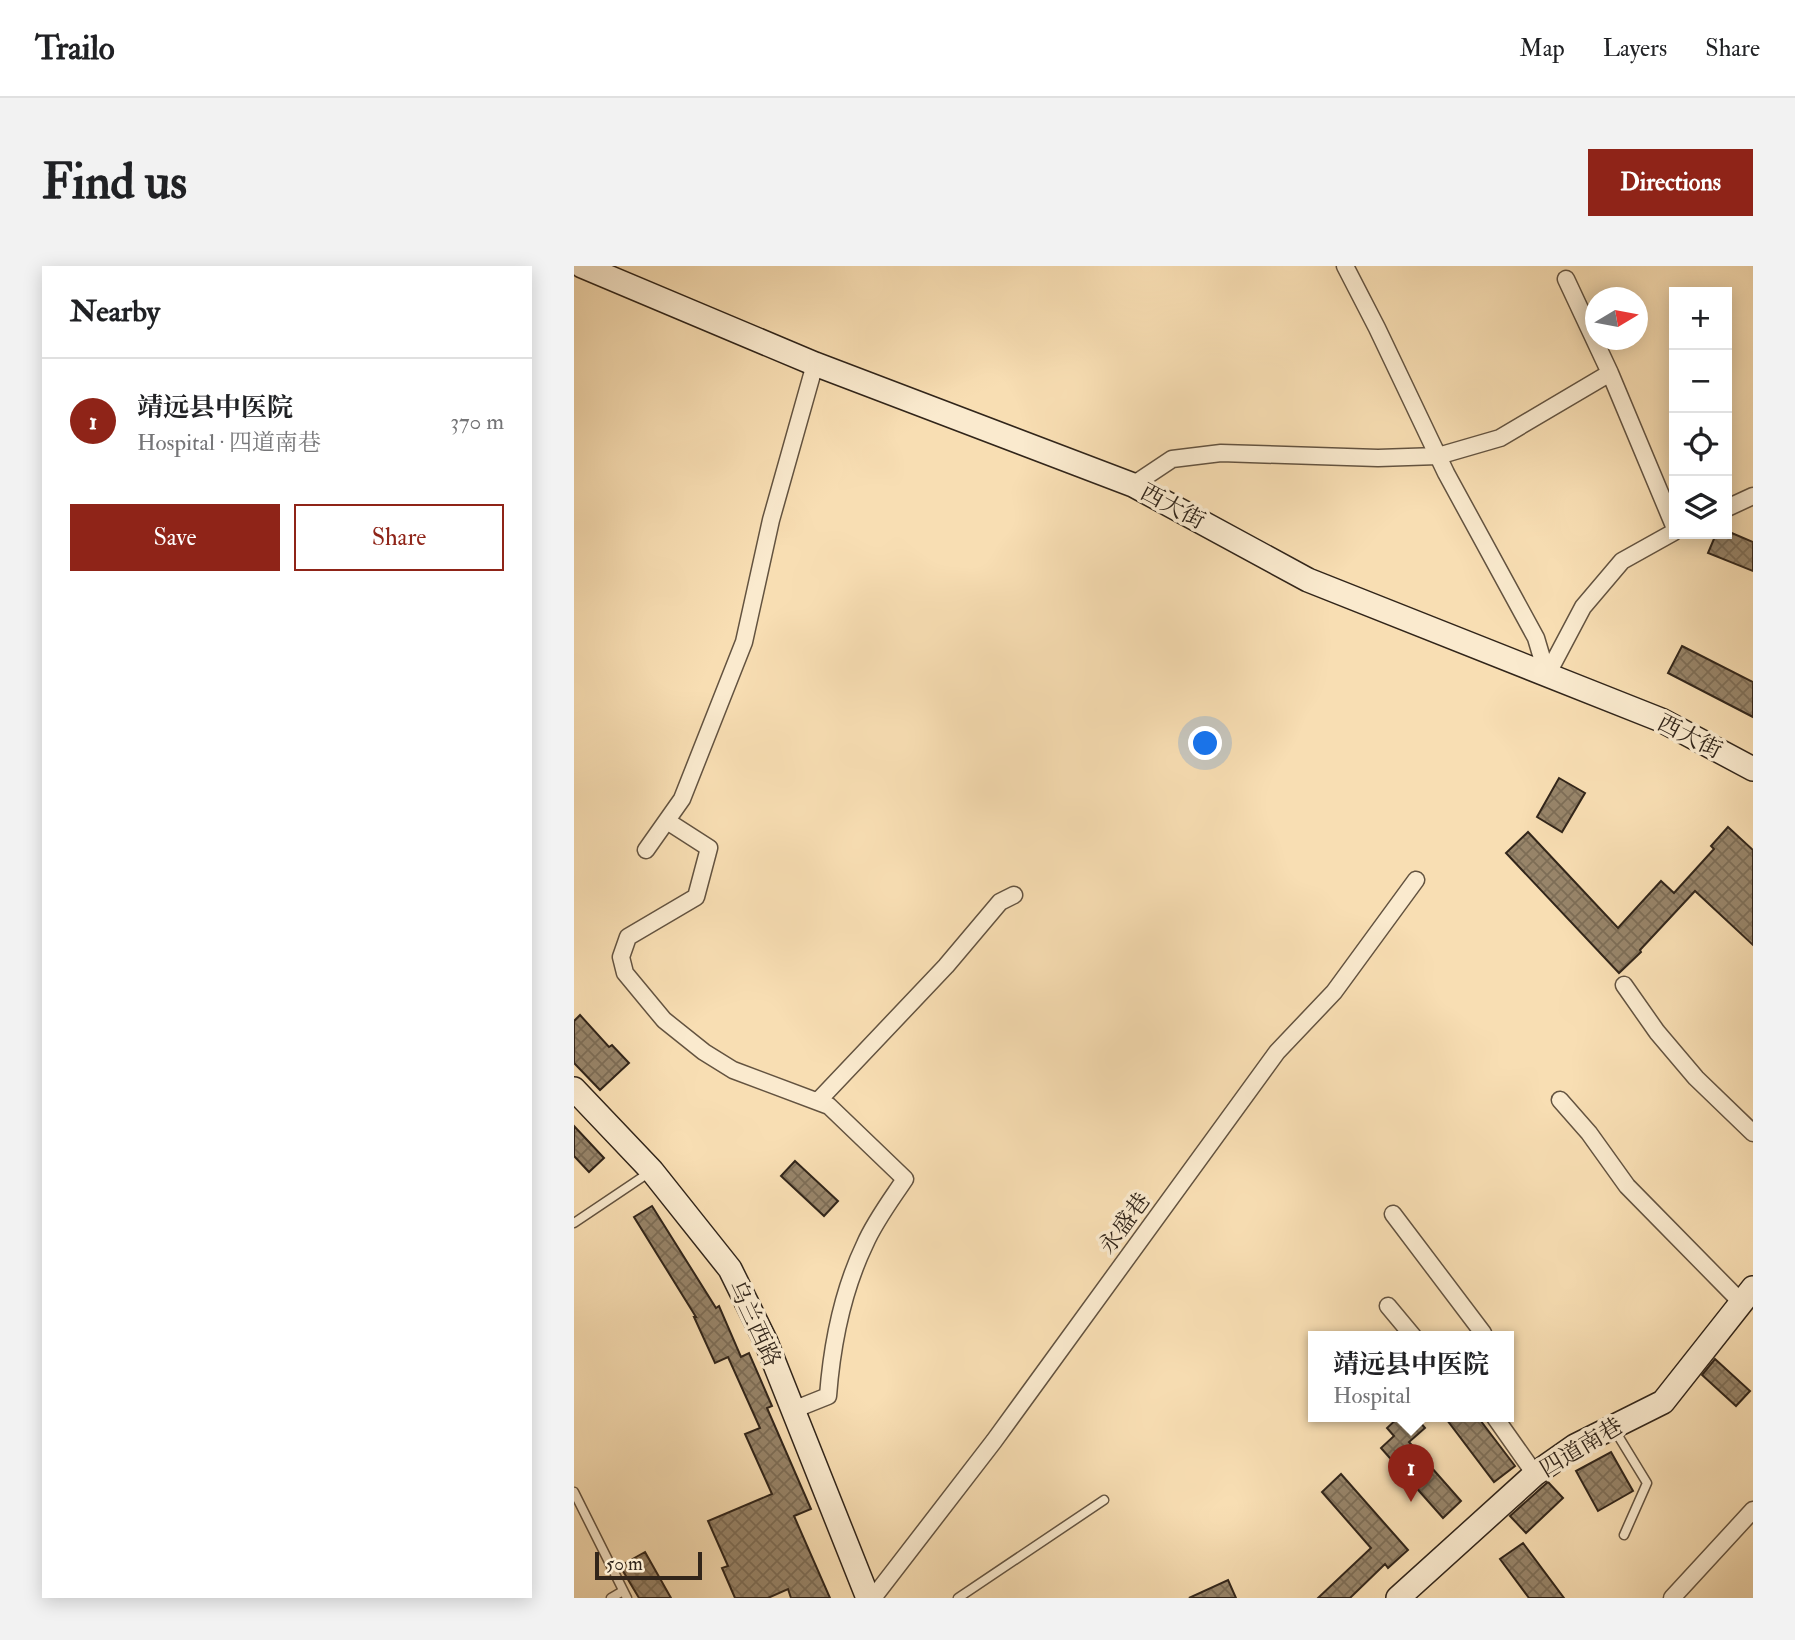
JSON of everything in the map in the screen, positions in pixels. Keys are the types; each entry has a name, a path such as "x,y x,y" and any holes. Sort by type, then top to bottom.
{"main road":[{"name":"西大街","path":"582,266 815,365 1133,485 1308,580 1661,720 1753,769"},
{"name":"乌兰西路","path":"574,1089 652,1171 730,1269 766,1342 871,1598"},
{"name":"四道南巷","path":"1398,1598 1535,1474 1575,1446 1663,1402 1747,1295"}],"street":[{"path":"1345,266 1438,456 1536,638 1547,675"},
{"path":"1566,279 1610,373 1669,514"},
{"path":"646,850 682,799 744,642 771,520 815,365"},
{"path":"1133,485 1172,459 1222,453 1378,458 1438,456 1500,438 1610,373"},
{"path":"1732,506 1753,496"},
{"path":"1547,675 1583,607 1622,561 1669,535"},
{"path":"667,821 709,848 705,870 696,897 628,937 621,957 625,973 664,1020 704,1052 733,1070 830,1106 905,1179 865,1242 855,1267 839,1320 828,1396 793,1410"},
{"name":"永盛巷","path":"871,1598 994,1441 1277,1052 1334,992 1416,880"},
{"path":"818,1101 946,966 1000,902 1014,895"},
{"path":"1624,985 1657,1032 1696,1078 1753,1133"},
{"path":"1560,1100 1589,1133 1627,1186 1747,1295"},
{"path":"1393,1214 1481,1331"},
{"path":"1388,1306 1409,1331"},
{"path":"1498,1422 1535,1474"},
{"path":"1672,1598 1753,1510"}],"lane":[{"path":"574,1223 652,1171"},
{"path":"1613,1426 1647,1483 1624,1535"},
{"path":"574,1492 625,1595 611,1598"},
{"path":"958,1598 1104,1500"}],"building":[{"path":"1732,533 1753,542 1753,571 1708,553 1714,539 1732,539"},
{"path":"1682,646 1753,682 1753,717 1668,673"},
{"path":"1559,778 1585,793 1562,832 1537,817"},
{"path":"1728,827 1753,850 1753,945 1695,891 1619,973 1506,853 1528,832 1618,928 1661,881 1674,893 1714,849 1711,846"},
{"path":"580,1015 609,1047 612,1045 629,1063 600,1090 574,1063 574,1021"},
{"path":"574,1126 604,1158 589,1172 574,1156"},
{"path":"795,1161 838,1201 824,1216 781,1176"},
{"path":"652,1206 716,1308 719,1306 741,1357 749,1353 772,1406 767,1408 811,1509 794,1516 830,1598 791,1598 788,1589 768,1598 735,1598 722,1568 728,1566 708,1521 772,1494 745,1434 760,1428 728,1357 715,1363 696,1317 634,1217"},
{"path":"1715,1359 1750,1391 1736,1406 1702,1375"},
{"path":"1394,1422 1420,1422 1425,1428 1409,1442 1461,1501 1443,1518 1381,1448 1394,1436 1387,1428"},
{"path":"1449,1422 1482,1422 1515,1466 1494,1482"},
{"path":"1611,1452 1633,1491 1598,1511 1576,1471"},
{"path":"1341,1474 1408,1550 1388,1568 1385,1564 1350,1598 1318,1598 1371,1548 1322,1492"},
{"path":"1548,1482 1563,1498 1526,1533 1510,1516"},
{"path":"1523,1543 1564,1598 1529,1598 1500,1559"},
{"path":"645,1552 671,1598 639,1598 620,1566"},
{"path":"1228,1580 1236,1598 1189,1598"}],"place":[{"name":"靖远县中医院","path":"1411,1502"}]}
